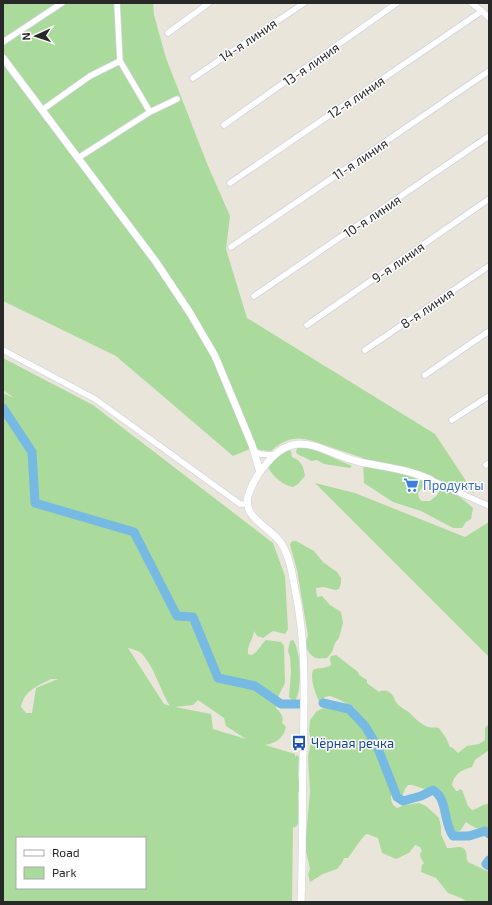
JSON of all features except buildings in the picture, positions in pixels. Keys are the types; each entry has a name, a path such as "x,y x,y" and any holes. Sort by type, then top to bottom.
{"street":[{"path":"117,3 120,61 150,112"},
{"path":"168,33 209,3"},
{"name":"14-я линия","path":"193,78 304,3"},
{"name":"13-я линия","path":"224,125 397,3"},
{"path":"471,3 489,18"},
{"path":"3,42 58,4"},
{"name":"12-я линия","path":"230,184 482,11"},
{"path":"3,58 156,262 190,313 215,356 260,472"},
{"path":"42,110 90,76 120,61"},
{"name":"11-я линия","path":"231,247 489,71"},
{"path":"78,158 150,112 177,99"},
{"name":"10-я линия","path":"254,296 489,136"},
{"name":"9-я линия","path":"307,325 489,200"},
{"name":"8-я линия","path":"365,350 489,266"},
{"path":"425,375 489,331"},
{"path":"3,350 95,400 240,504 248,504"},
{"path":"452,420 489,396"},
{"path":"301,902 305,694 302,628 286,551 275,535 251,513 248,504 249,494 260,472 273,455 287,446 304,443 359,462 405,471 441,484 489,506"},
{"path":"253,451 260,454 273,455"}],"green space":[{"path":"3,3 153,3 154,15 166,58 208,166 230,216 226,249 247,318 435,434 474,493 458,485 444,483 431,477 418,493 419,498 421,501 430,501 440,490 454,493 473,508 471,519 466,522 462,528 453,528 421,511 393,502 364,483 363,458 313,441 299,438 293,439 286,441 271,451 260,450 255,447 233,456 116,356 3,301"},
{"path":"3,358 93,405 273,543 285,576 288,629 285,634 273,631 263,638 257,636 254,631 248,648 248,654 252,655 266,640 281,642 284,646 285,683 276,701 276,708 282,715 282,723 286,727 283,735 278,740 265,745 295,754 295,757 297,755 299,757 298,775 300,788 298,793 298,823 296,827 293,827 292,902 3,902 3,393 14,398 3,390","holes":["128,648 140,652 145,657 170,706 164,704","51,679 58,679 36,688 32,713 26,713 21,707 25,697 36,687","198,700 224,718 226,726 246,739 213,729 211,714 175,707 193,705"]},
{"path":"297,448 311,448 352,466 350,468 324,464 317,460 311,461 296,453"},
{"path":"288,450 291,451 292,457 302,464 305,476 293,487 279,480 268,467 277,457"},
{"path":"315,483 355,493 465,537 489,522 489,657"},
{"path":"293,541 296,541 314,551 323,562 337,572 341,578 339,589 335,590 324,587 316,588 317,597 322,596 330,605 341,612 343,623 339,638 335,643 332,652 327,658 313,657 306,646 308,636 297,570 290,545"},
{"path":"293,640 298,652 300,671 299,690 294,702 289,697 291,672 288,651 290,641"},
{"path":"336,655 358,672 359,675 367,680 367,683 379,692 387,691 390,693 402,708 409,712 420,723 428,727 439,728 450,747 458,753 467,746 479,744 485,740 485,728 489,724 489,750 475,760 472,767 457,774 452,785 456,791 460,789 462,790 468,806 472,810 489,804 489,830 486,828 475,828 466,822 461,830 456,832 453,830 446,804 438,790 431,791 408,785 402,797 397,786 391,791 391,801 397,808 419,803 426,806 439,818 441,834 447,848 460,847 465,849 468,862 489,872 489,902 467,902 448,893 436,878 421,872 422,865 424,863 420,857 422,851 420,847 415,845 409,853 396,859 382,853 378,838 367,834 348,858 344,858 337,869 323,874 310,882 308,874 310,869 306,851 306,836 310,792 308,757 311,741 309,731 310,720 317,711 335,705 340,705 355,716 356,713 355,708 330,696 319,701 315,690 312,678 313,670 331,665 331,656"}],"waterway":[{"path":"3,408 32,452 35,503 134,532 177,616 193,617 218,678 255,686 281,704 301,704"},
{"path":"323,703 349,709 365,726 377,746 397,797 403,801 421,796 433,790 441,799 453,836 469,836 485,831 489,834"},
{"path":"489,860 486,864 489,866"}],"place":[{"name":"Продукты","path":"411,485"},
{"name":"Чёрная речка","path":"299,743"}]}
